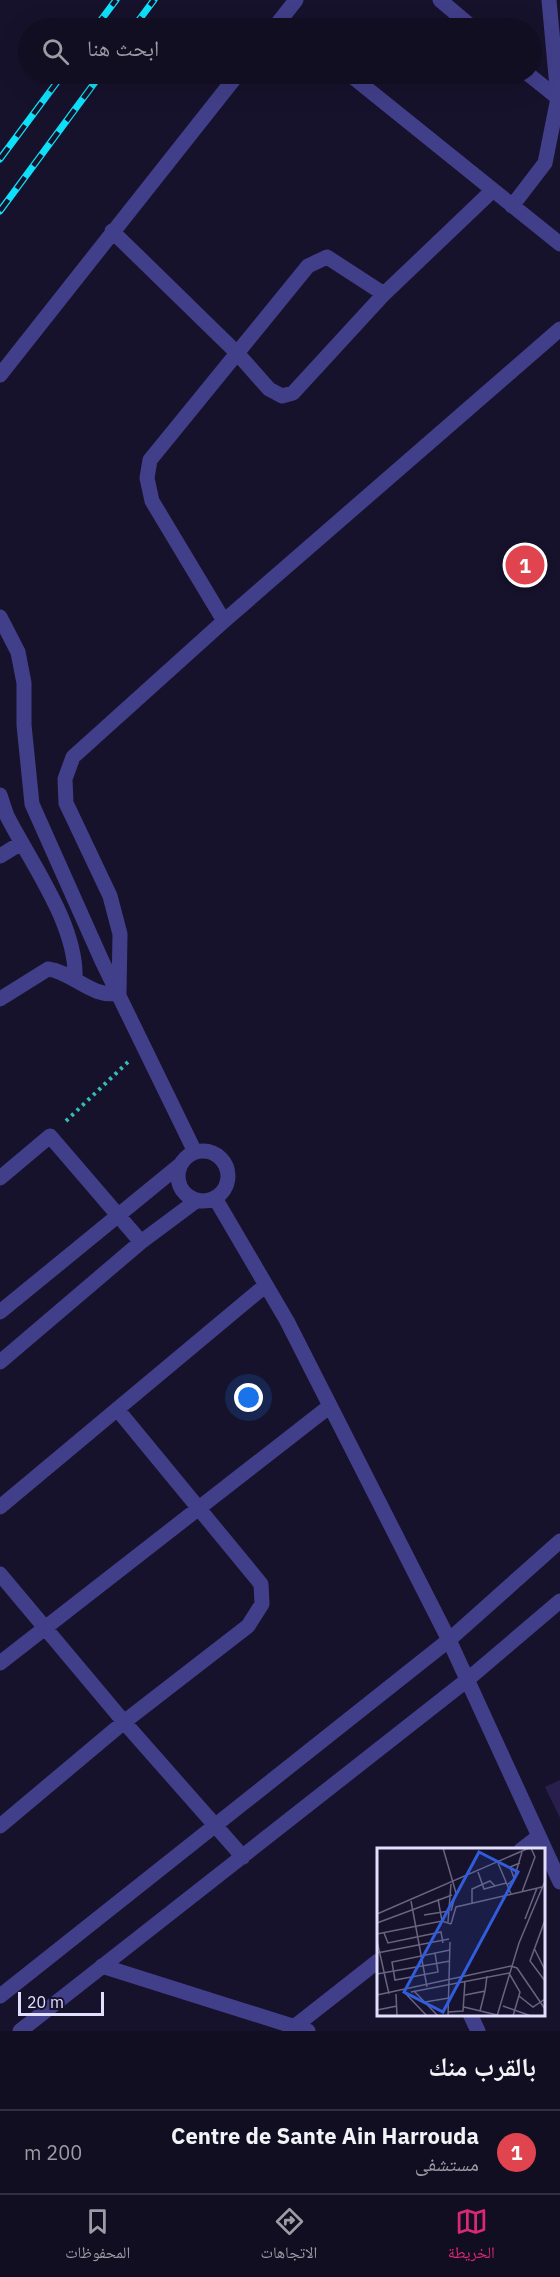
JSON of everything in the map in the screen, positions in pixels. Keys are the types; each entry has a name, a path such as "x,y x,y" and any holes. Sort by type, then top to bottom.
{"street":[{"path":"287,18 296,0"},
{"path":"440,0 461,18"},
{"path":"513,206 545,163 558,98 549,0"},
{"path":"0,375 230,84"},
{"path":"361,84 560,244"},
{"path":"540,84 558,98"},
{"path":"112,231 237,353 269,389 282,396 293,393 384,294 493,190"},
{"path":"224,621 152,501 147,478 150,460 315,261 327,257 384,294"},
{"path":"119,993 120,934 110,896 66,803 65,779 74,757 224,621 560,329"},
{"path":"0,617 18,652 24,683 24,725 32,804 102,961 195,1152"},
{"path":"0,795 21,843 70,938 76,963 75,978"},
{"path":"0,856 21,843"},
{"path":"0,999 48,969 75,978 96,992 111,995 119,993"},
{"path":"0,1178 50,1136 141,1242"},
{"path":"0,1312 195,1152 212,1152 224,1163 228,1178 226,1186 215,1198 196,1201 141,1242 0,1362"},
{"path":"181,1164 178,1172 179,1186 183,1193 196,1201"},
{"path":"215,1198 266,1285 449,1640 543,1848"},
{"path":"0,1507 266,1285"},
{"path":"0,1663 44,1626 330,1406"},
{"path":"0,1826 124,1722 248,1626 262,1604 261,1584 117,1409"},
{"path":"0,1996 449,1640 560,1541"},
{"path":"0,1574 124,1722 243,1857"},
{"path":"20,2031 467,1680 560,1601"},
{"path":"523,1848 537,1837"},
{"path":"545,1853 560,1882"},
{"path":"102,1966 301,2029 377,1962"},
{"path":"471,2016 478,2031"}],"path":[{"path":"50,1136 144,1046"}],"building":[{"path":"560,1780 560,1818 545,1787"}],"railway":[{"path":"102,18 116,0"},
{"path":"140,18 154,0"},
{"path":"0,159 56,84"},
{"path":"0,211 94,84"}],"place":[{"name":"Centre de Sante Ain Harrouda","path":"525,565"}]}
